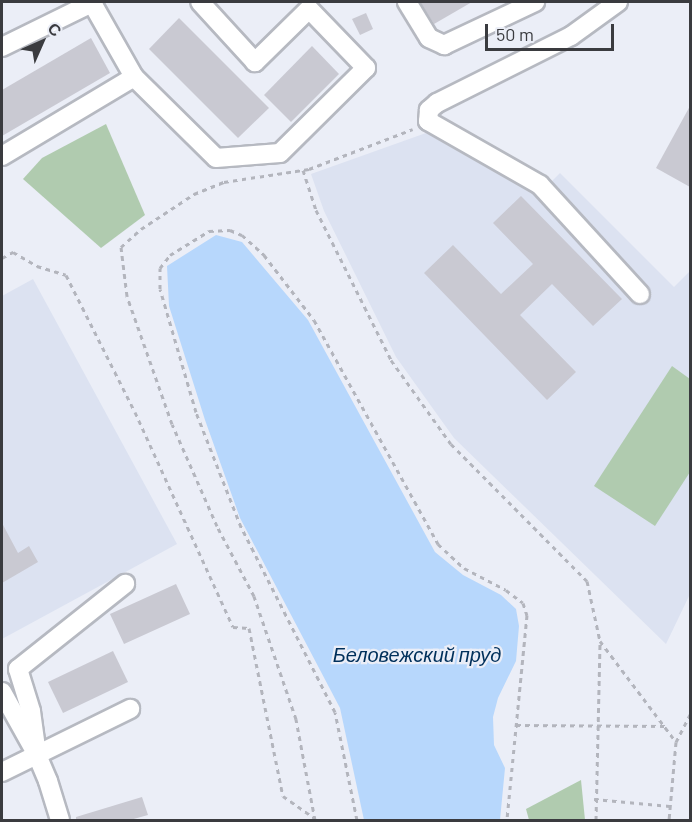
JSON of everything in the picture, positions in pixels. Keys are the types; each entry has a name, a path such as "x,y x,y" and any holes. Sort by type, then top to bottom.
{"lane":[{"path":"2,47 93,2 134,77 216,158 280,153 366,68 309,9 255,62 200,2"},
{"path":"407,2 429,38 444,45 535,2"},
{"path":"618,2 571,36 437,103 429,110 428,121 540,185 640,294"},
{"path":"2,156 134,77"},
{"path":"37,755 31,711 18,669 125,584"},
{"path":"2,692 37,755 60,820"},
{"path":"2,772 130,709"}],"path":[{"path":"315,819 296,719 254,596 217,526 172,424 127,296 121,247 141,229 204,190 224,182 303,170 407,132"},
{"path":"303,170 316,210 391,360 451,444 587,581 600,641 594,799 596,820"},
{"path":"357,820 335,712 241,527 196,412 160,288 160,268 170,255 209,231 230,230 243,235 264,255 314,320 438,544 465,568 506,590 523,603 527,615 507,820"},
{"path":"2,258 13,252 37,266 66,275 135,412 233,627 249,628 283,796 315,819"},
{"path":"600,641 676,742"},
{"path":"669,820 676,742 690,714"},
{"path":"516,725 666,726"},
{"path":"594,799 671,806"}],"shaded area":[{"path":"426,133 537,196 560,173 674,287 690,271 690,594 666,644 454,438 396,357 324,211 311,174"},
{"path":"33,279 177,544 2,639 2,296"}],"green space":[{"path":"106,124 145,215 101,248 23,179 42,158"},
{"path":"672,366 690,379 690,472 655,526 594,486"},
{"path":"581,780 585,820 529,820 526,809"}],"water":[{"name":"Беловежский пруд","path":"216,235 242,242 308,320 435,552 463,575 501,595 516,609 519,626 516,661 498,698 493,717 494,745 505,768 500,820 364,820 340,708 240,518 205,420 169,306 167,266"}],"building":[{"path":"420,2 472,2 434,24"},
{"path":"366,13 373,29 360,35 352,19"},
{"path":"179,18 269,108 238,138 149,49"},
{"path":"91,38 110,73 2,136 2,90"},
{"path":"312,46 339,74 291,122 264,95"},
{"path":"690,106 690,187 656,168"},
{"path":"521,196 622,299 593,326 552,284 520,315 576,372 547,400 424,273 453,245 501,294 533,264 493,223"},
{"path":"2,523 18,553 29,546 38,562 2,583"},
{"path":"176,584 190,614 124,644 110,614"},
{"path":"113,651 128,682 63,713 48,682"},
{"path":"142,797 148,815 130,820 76,820 76,817"}]}
